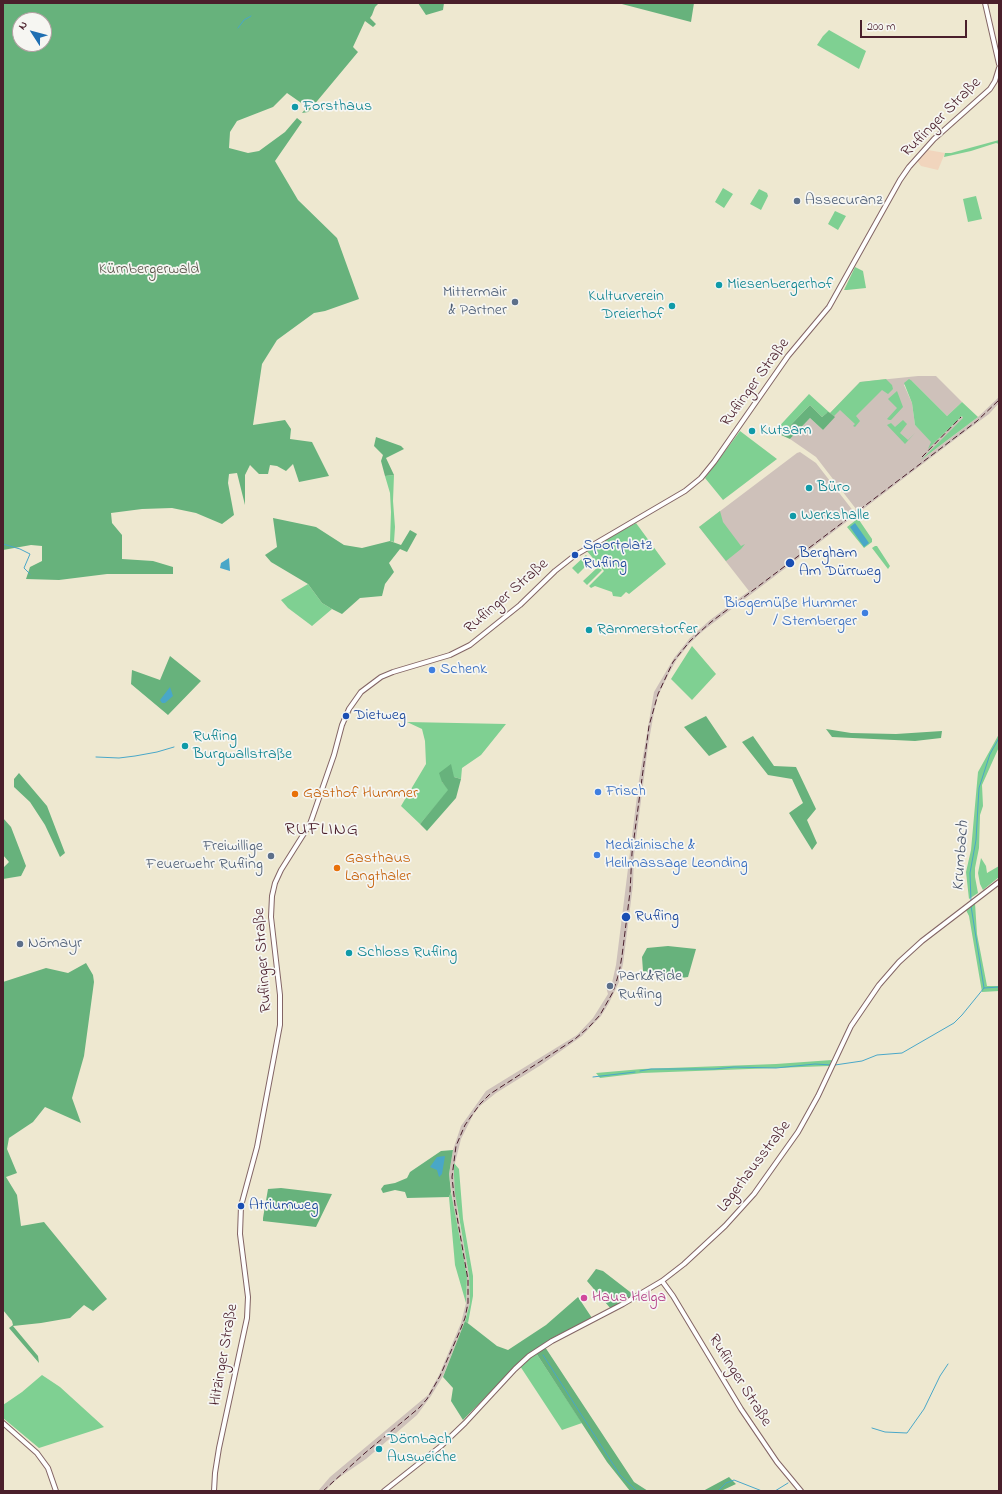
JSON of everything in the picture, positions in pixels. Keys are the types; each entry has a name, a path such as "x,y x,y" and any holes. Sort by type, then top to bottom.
{"street":[{"path":"985,3 999,64"},
{"name":"Ruflinger Straße","path":"239,1223 242,1201 257,1147 280,1025 280,995 270,917 273,890 282,867 306,833 310,824 345,718 353,703 366,687 381,677 450,655 470,645 520,605 555,571 574,556 681,493 700,478 714,462 785,360 828,308 909,167 934,139 990,89 995,81 999,68"},
{"name":"Lagerhausstraße","path":"384,1491 441,1446 529,1356 552,1341 623,1304 662,1281 708,1243 754,1194 798,1132 857,1017 889,972 922,941 999,882"},
{"name":"Hitzinger Straße","path":"214,1491 219,1448 247,1318 248,1297 239,1223"},
{"name":"Ruflinger Straße","path":"662,1281 673,1296 741,1409 780,1466 801,1491"},
{"path":"3,1423 37,1453 48,1468 56,1491"}],"shaded area":[{"path":"928,150 945,153 938,170 921,166 918,162"},
{"path":"918,376 936,376 962,402 947,416 912,381 904,385 912,403 915,425 934,443 962,416 964,418 924,458 978,417 999,397 999,403 989,414 704,630 690,643 677,659 658,696 654,712 648,746 634,855 633,885 623,964 619,982 601,1016 582,1036 541,1065 496,1093 480,1106 473,1115 461,1139 455,1163 454,1176 458,1214 469,1275 470,1303 465,1321 443,1376 417,1415 366,1459 337,1479 325,1491 318,1491 330,1477 428,1395 439,1375 461,1323 466,1303 467,1276 449,1174 453,1150 461,1126 486,1091 577,1035 593,1018 608,994 606,987 608,981 612,983 616,965 639,780 654,692 674,658 690,638 710,620 749,591 699,527 800,452 816,463 854,512 856,509 816,457 790,439 810,418 823,430 830,413 860,382"}],"green space":[{"name":"Kürnbergerwald","path":"3,3 379,3 375,7 370,18 376,24 373,27 365,21 353,47 358,52 308,112 302,113 307,107 287,93 273,107 237,121 230,132 229,148 248,153 259,151 285,132 297,118 302,122 275,161 298,200 337,238 359,299 325,311 314,313 277,340 262,364 253,425 285,420 291,429 290,439 312,442 329,476 299,482 293,464 286,471 277,466 270,465 268,474 259,474 250,465 245,475 245,505 237,473 229,474 228,483 234,515 222,524 196,513 172,508 142,509 111,513 112,523 122,535 122,559 153,561 173,567 173,574 107,574 59,580 26,579 30,567 42,561 42,546 31,545 3,550"},
{"path":"418,3 444,3 443,10 426,15"},
{"path":"618,3 694,3 691,22"},
{"path":"829,30 866,51 859,69 817,45"},
{"path":"999,140 999,144 996,143 971,151 944,157 945,153 951,153"},
{"path":"723,188 733,194 724,208 715,202"},
{"path":"759,189 767,193 768,196 761,210 750,204"},
{"path":"976,196 982,219 968,222 963,199"},
{"path":"835,211 846,216 838,230 828,224"},
{"path":"855,267 863,271 866,288 844,290"},
{"path":"886,379 892,385 893,389 888,394 882,390 856,416 860,421 855,427 853,426 855,424 840,410 834,416 830,413 860,382"},
{"path":"909,379 947,416 962,402 978,417 921,460 963,418 962,416 928,449 931,442 915,425 912,403 904,383"},
{"path":"897,391 903,407 891,420 889,420 887,419 897,408 888,399"},
{"path":"809,394 830,413 827,413 822,417 810,405 781,435 774,432"},
{"path":"810,405 822,417 828,412 835,417 823,430 810,418 790,439 781,435"},
{"path":"903,420 907,424 900,433 908,440 915,433 905,444 887,425 891,423 895,427"},
{"path":"740,431 777,459 723,500 705,478"},
{"path":"376,437 401,446 404,449 386,458 394,475 385,476 381,461 383,455 374,446"},
{"path":"394,475 394,542 390,541 390,493 385,476"},
{"path":"720,511 723,522 741,546 745,544 726,561 699,527"},
{"path":"857,517 872,539 872,542 864,548 847,527 856,520 855,519"},
{"path":"273,518 316,527 344,545 362,548 390,541 401,545 410,530 417,534 407,552 400,549 389,563 394,572 385,584 382,596 360,598 342,614 322,603 308,584 271,562 265,555 277,547"},
{"path":"636,523 666,564 629,594 626,592 621,597 613,596 612,592 595,586 591,588 589,586 604,571 586,550"},
{"path":"877,546 890,566 888,569 872,548"},
{"path":"586,555 591,561 578,574 572,568"},
{"path":"598,567 602,570 587,585 583,581"},
{"path":"308,584 322,603 332,609 312,626 288,608 281,600"},
{"path":"692,646 716,674 692,700 671,679"},
{"path":"170,656 201,681 168,715 131,684 132,670 160,680"},
{"path":"706,716 727,747 709,756 684,727"},
{"path":"407,722 506,724 481,755 462,768 461,779 454,777 442,782 449,790 420,824 401,806 426,764 425,741 422,729"},
{"path":"826,729 851,733 896,734 942,731 941,738 915,741 832,737"},
{"path":"999,734 999,747 982,785 983,806 980,815 979,848 975,868 978,893 969,899 966,872 971,850 978,772"},
{"path":"753,736 774,766 796,767 816,809 807,820 817,843 812,850 789,813 803,803 792,779 768,775 742,742"},
{"path":"451,764 454,777 461,779 456,798 427,831 420,824 448,790 442,782 439,773"},
{"path":"19,773 47,806 65,853 60,857 45,825 30,802 14,787 14,779"},
{"path":"3,818 11,827 26,866 21,876 3,879 3,868 9,862 3,855"},
{"path":"981,858 986,866 987,873 999,866 999,877 983,890 978,873"},
{"path":"975,903 977,934 987,986 999,986 999,991 982,992 969,916 966,910"},
{"path":"668,946 696,949 688,977 667,980 643,971 642,957 647,948"},
{"path":"86,963 93,975 94,982 84,1056 72,1098 81,1123 45,1107 33,1122 9,1138 7,1149 17,1173 6,1177 17,1195 21,1226 44,1222 107,1299 93,1311 84,1305 70,1318 13,1326 38,1356 39,1363 9,1328 13,1325 12,1321 3,1310 3,982 46,968 68,973"},
{"path":"832,1060 829,1066 642,1073 600,1078 596,1073 642,1069 776,1064"},
{"path":"453,1150 449,1174 451,1192 449,1197 407,1198 405,1192 395,1190 383,1193 381,1189 384,1185 395,1183 407,1178 410,1172 441,1151"},
{"path":"454,1163 459,1169 463,1219 473,1276 473,1296 468,1323 465,1321 470,1303 469,1275 455,1193"},
{"path":"281,1188 332,1194 316,1227 263,1221 268,1189"},
{"path":"451,1192 467,1276 466,1303 455,1265 449,1197"},
{"path":"596,1269 603,1271 634,1295 611,1309 587,1281"},
{"path":"578,1297 592,1318 556,1336 536,1349 516,1366 463,1420 451,1401 453,1388 443,1377 465,1321 497,1346 508,1350 546,1325"},
{"path":"545,1347 634,1482 648,1491 630,1491 607,1462 536,1353"},
{"path":"536,1353 582,1423 562,1430 520,1366"},
{"path":"42,1375 60,1387 104,1427 39,1448 3,1418 3,1405 22,1392"},
{"path":"729,1477 736,1484 721,1491 703,1491"}],"water":[{"path":"855,523 869,543 864,547 850,527"},
{"path":"229,558 230,571 220,568 221,563"},
{"path":"170,687 173,696 165,703 162,703 160,700"},
{"path":"445,1156 442,1174 439,1177 437,1170 430,1167 437,1157"}],"waterway":[{"path":"238,28 244,20 251,16"},
{"path":"3,544 20,549 30,554 24,568 30,574"},
{"name":"Krumbach","path":"971,901 970,873 976,840 979,788 990,754 999,738"},
{"path":"96,757 119,758 135,756 174,747"},
{"name":"Krumbach","path":"971,906 984,988 999,987"},
{"path":"835,1065 862,1061 877,1055 902,1053 954,1023 984,988"},
{"path":"640,1071 651,1069 714,1069 734,1067 776,1068 815,1064 832,1065"},
{"path":"593,1077 635,1072"},
{"path":"543,1355 620,1475 637,1491"},
{"path":"872,1428 885,1432 907,1433 924,1409 940,1376 948,1364"},
{"path":"718,1491 726,1483 734,1480 762,1491"},
{"path":"775,1491 788,1483"}],"railway":[{"path":"323,1491 365,1453 419,1408 427,1399 440,1376 465,1318 468,1303 468,1280 455,1205 452,1177 456,1146 465,1125 480,1104 490,1094 575,1039 590,1026 600,1015 613,992 619,973 622,956 630,892 632,853 649,726 658,694 673,662 690,641 711,622 977,421 999,400"},
{"path":"922,457 961,417"}],"place":[{"name":"Forsthaus","path":"295,107"},
{"name":"Assecuranz","path":"797,201"},
{"name":"Miesenbergerhof","path":"719,285"},
{"name":"Mittermair & Partner","path":"515,302"},
{"name":"Kulturverein Dreierhof","path":"672,306"},
{"name":"Kutsam","path":"752,431"},
{"name":"Büro","path":"809,488"},
{"name":"Werkshalle","path":"793,516"},
{"name":"Sportplatz Rufling","path":"575,555"},
{"name":"Bergham Am Dürrweg","path":"790,563"},
{"name":"Biogemüße Hummer / Stemberger","path":"865,613"},
{"name":"Rammerstorfer","path":"589,630"},
{"name":"Schenk","path":"432,670"},
{"name":"Dietweg","path":"346,716"},
{"name":"Rufling Burgwallstraße","path":"185,746"},
{"name":"Frisch","path":"598,792"},
{"name":"Gasthof Hummer","path":"295,794"},
{"name":"Medizinische & Heilmassage Leonding","path":"597,855"},
{"name":"Freiwillige Feuerwehr Rufling","path":"271,856"},
{"name":"Gasthaus Langthaler","path":"337,868"},
{"name":"Rufling","path":"626,917"},
{"name":"Nömayr","path":"20,944"},
{"name":"Schloss Rufling","path":"349,953"},
{"name":"Park&Ride Rufling","path":"610,986"},
{"name":"Atriumweg","path":"241,1206"},
{"name":"Haus Helga","path":"584,1298"},
{"name":"Dörnbach Ausweiche","path":"379,1449"}],"district":[{"name":"RUFLING","path":"322,831"}]}
